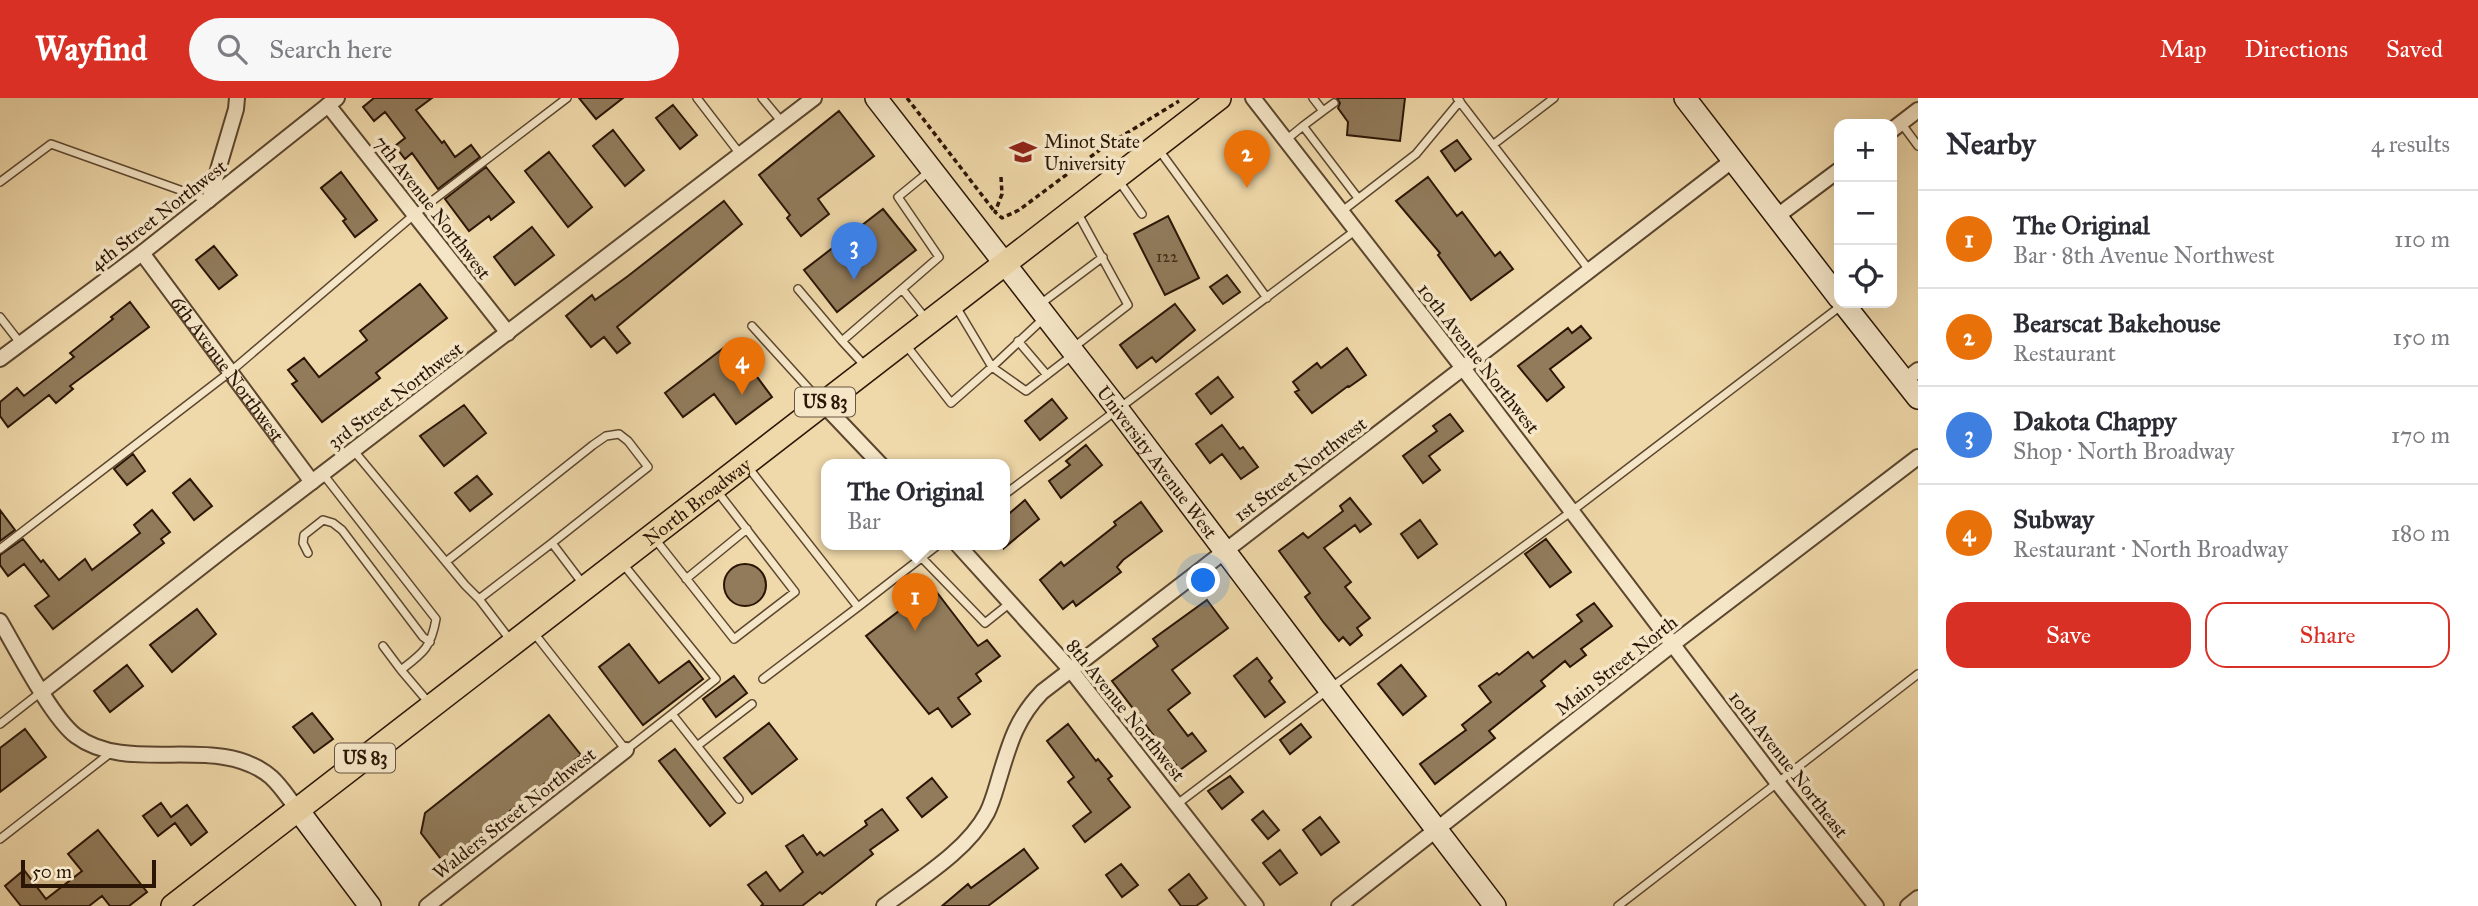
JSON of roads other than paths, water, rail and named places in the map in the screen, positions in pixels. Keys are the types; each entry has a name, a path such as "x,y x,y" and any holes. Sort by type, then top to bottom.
{"main road":[{"name":"North Broadway","path":"173,906 1219,98"}],"street":[{"path":"209,200 237,98"},
{"name":"3rd Street Northwest","path":"43,691 814,98"},
{"name":"University Avenue West","path":"877,98 1117,408 1495,906"},
{"name":"10th Avenue Northwest","path":"1253,98 1673,644"},
{"path":"1685,98 1834,292"},
{"name":"4th Street Northwest","path":"0,359 142,253 333,101"},
{"name":"7th Avenue Northwest","path":"333,101 415,214 508,333"},
{"path":"1897,126 1918,110"},
{"name":"1st Street Northwest","path":"884,906 948,856 978,828 991,806 1011,738 1022,716 1042,692 1733,160"},
{"path":"1776,217 1834,174"},
{"name":"6th Avenue Northwest","path":"142,253 230,372 318,478"},
{"path":"1848,308 1911,375 1918,398"},
{"path":"823,404 875,459"},
{"name":"Main Street North","path":"1339,906 1673,644 1918,457"},
{"name":"8th Avenue Northwest","path":"963,550 1070,669 1256,906"},
{"path":"0,621 65,725 75,735 100,748 113,751 214,756 250,764 270,776 370,906"},
{"name":"10th Avenue Northeast","path":"1673,644 1777,782 1876,906"},
{"name":"Walders Street Northwest","path":"427,906 626,750"},
{"path":"1908,906 1918,898"}],"lane":[{"path":"0,549 230,372 415,214 567,98"},
{"path":"697,98 740,154"},
{"path":"762,98 782,123"},
{"path":"1313,98 1323,111"},
{"path":"1493,144 1554,98"},
{"path":"1342,212 1416,154 1459,99 1590,271"},
{"path":"1286,140 1334,103"},
{"path":"1303,127 1358,198"},
{"path":"1897,128 1918,146"},
{"path":"0,182 51,144 209,200"},
{"path":"1157,146 1268,298"},
{"path":"842,341 939,257 898,197 932,170"},
{"path":"1117,177 1142,214"},
{"path":"953,303 992,367 1026,391 1047,375 1128,304 1075,209"},
{"path":"1010,490 1356,230"},
{"path":"903,342 951,402 992,367 1042,311 1102,257"},
{"path":"798,289 868,369"},
{"path":"902,289 928,323"},
{"path":"1176,804 1572,512 1837,308"},
{"path":"0,317 20,344"},
{"path":"752,326 823,404"},
{"path":"1018,341 1047,375"},
{"path":"447,561 606,436 619,434 628,441 648,467 479,599"},
{"path":"354,451 513,643"},
{"path":"746,463 858,607"},
{"path":"318,478 436,619 427,650 401,670"},
{"path":"653,535 734,639 795,592 714,488"},
{"path":"308,553 303,543 304,535 323,520 334,523 430,642"},
{"path":"686,579 747,529"},
{"path":"552,543 586,587"},
{"path":"763,679 932,550"},
{"path":"922,558 985,623 1011,603"},
{"path":"531,629 626,750 716,679 621,560"},
{"path":"383,646 432,706"},
{"path":"1618,906 1918,674"},
{"name":"3rd Street Northwest","path":"0,724 43,691"},
{"path":"697,746 752,704"},
{"path":"672,714 738,799"},
{"path":"0,839 113,751"}],"place":[{"name":"Minot State University","path":"1023,152"},
{"name":"Bearscat Bakehouse","path":"1247,188"},
{"name":"Dakota Chappy","path":"854,280"},
{"name":"Subway","path":"742,395"},
{"name":"The Original","path":"915,631"}]}
